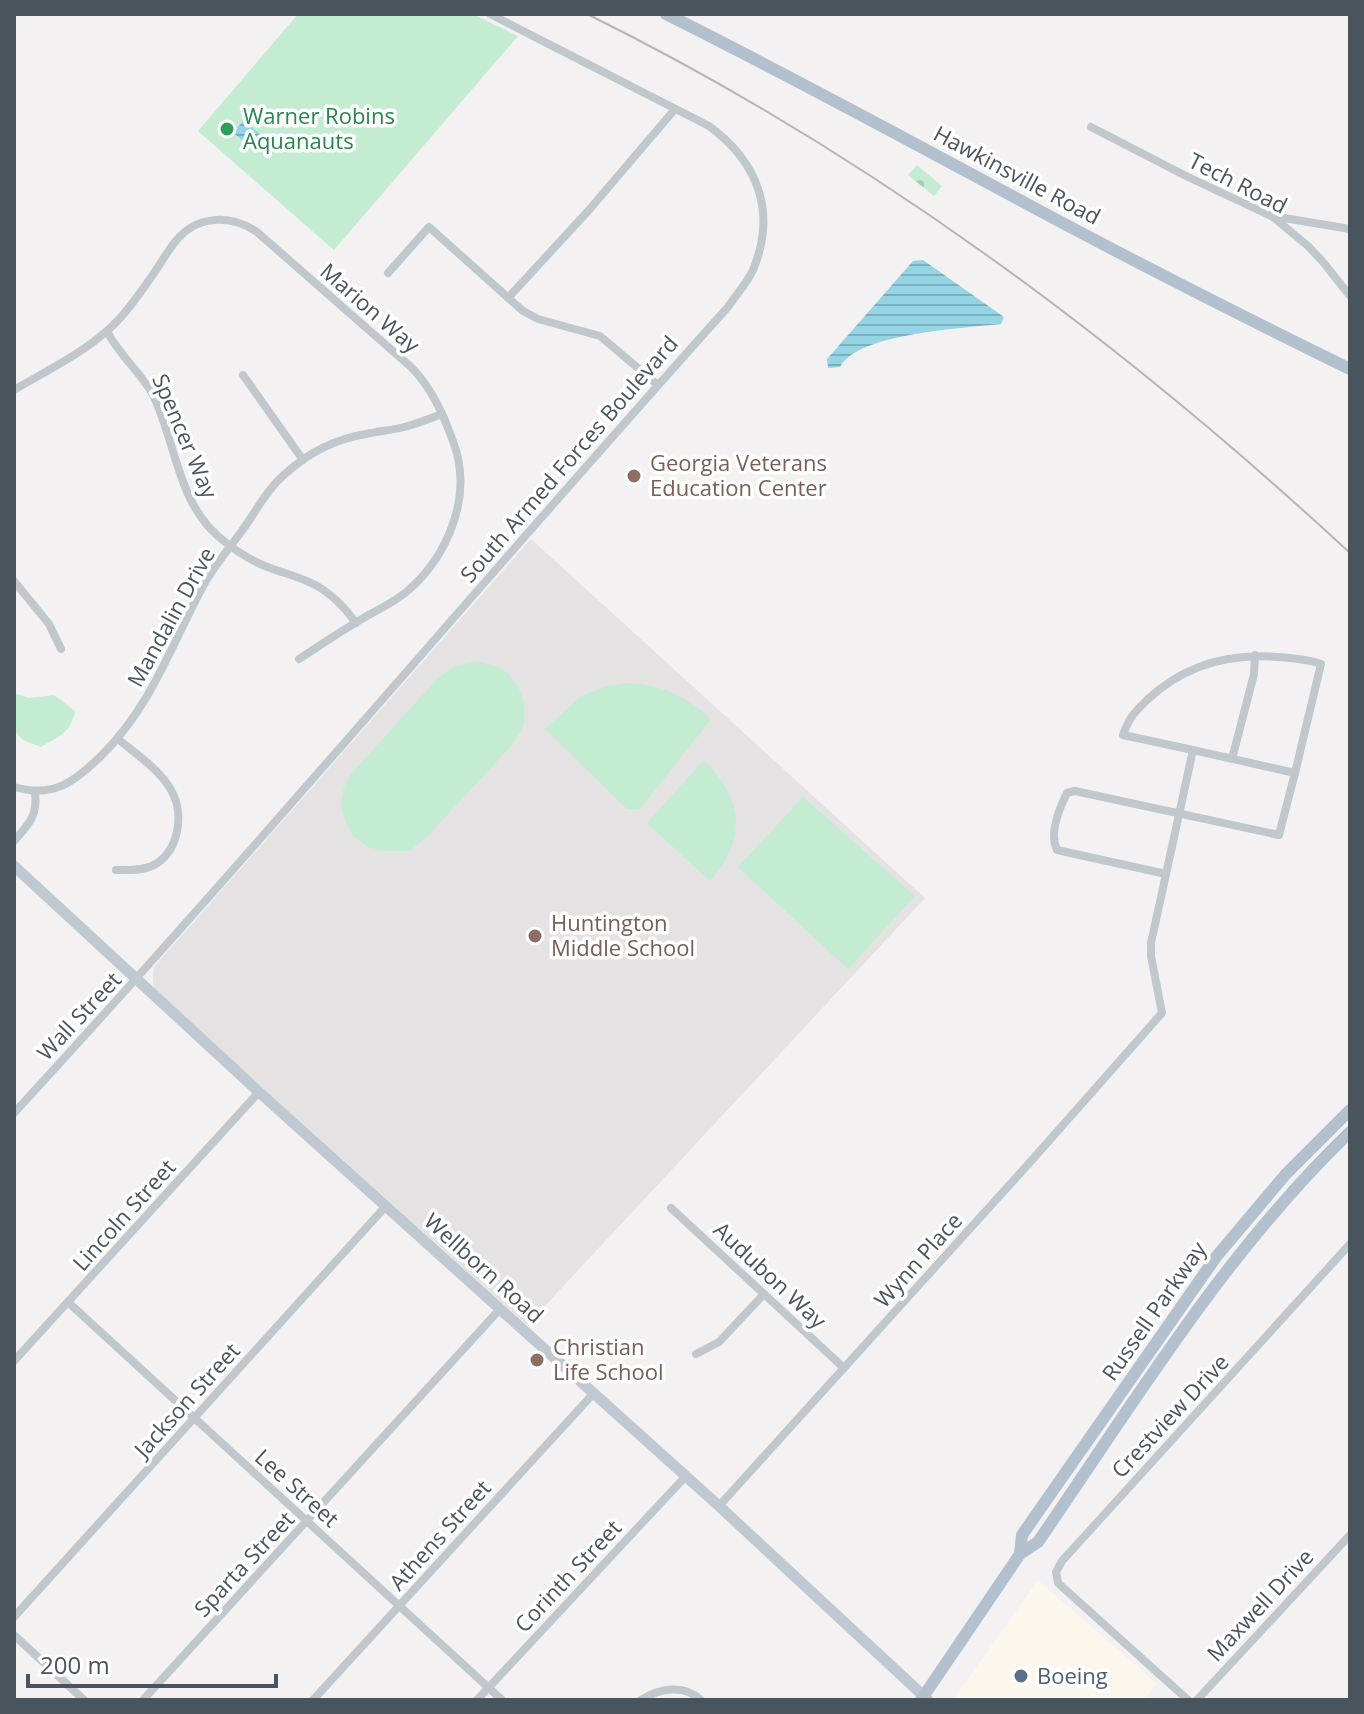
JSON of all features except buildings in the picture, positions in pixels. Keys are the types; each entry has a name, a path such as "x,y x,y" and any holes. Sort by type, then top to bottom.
{"main road":[{"name":"Hawkinsville Road","path":"666,14 773,67 1174,281 1350,369"},
{"name":"Russell Parkway","path":"1020,1554 1022,1535 1216,1257 1286,1174 1350,1110"},
{"name":"Russell Parkway","path":"924,1699 1020,1554 1038,1542 1235,1259 1284,1200 1350,1132"}],"street":[{"name":"South Armed Forces Boulevard","path":"137,979 728,307 752,273 760,247 763,204 754,177 740,153 727,139 709,126 490,14"},
{"path":"508,298 589,210 675,109"},
{"name":"Tech Road","path":"1091,127 1273,217 1308,246 1350,296"},
{"path":"1273,217 1350,229"},
{"name":"Marion Way","path":"14,390 76,354 107,331 136,299 176,241 189,228 205,221 222,219 249,226 411,367 432,391 459,461 459,499 452,526 430,568 412,588 299,659"},
{"path":"388,273 429,227 523,311 538,319 600,336 658,385"},
{"name":"Spencer Way","path":"107,331 153,395 181,479 192,504 210,528 251,560 319,587 343,606 356,623"},
{"path":"243,375 303,460"},
{"name":"Mandalin Drive","path":"14,787 35,791 54,789 74,780 118,739 144,703 202,588 276,482 303,460 339,440 405,427 442,414"},
{"path":"14,581 49,624 61,649"},
{"path":"1232,759 1254,674 1255,655"},
{"path":"1166,874 1057,850 1053,841 1060,807 1067,793 1075,791 1279,835 1295,773 1321,664 1306,659 1255,655 1221,659 1193,668 1159,689 1129,718 1123,735 1295,773"},
{"path":"116,870 153,866 165,856 173,845 179,816 177,802 163,779 118,739"},
{"name":"Wynn Place","path":"719,1506 1162,1013 1151,943 1193,750"},
{"path":"14,841 32,821 37,805 35,791"},
{"name":"Wellborn Road","path":"14,866 259,1092 719,1506 924,1699"},
{"name":"Wall Street","path":"14,1113 137,979"},
{"name":"Lincoln Street","path":"14,1361 259,1092"},
{"name":"Jackson Street","path":"14,1617 386,1206"},
{"name":"Audubon Way","path":"671,1208 844,1368"},
{"name":"Crestview Drive","path":"1188,1700 1058,1583 1056,1572 1062,1561 1350,1244"},
{"path":"696,1354 719,1342 764,1294"},
{"name":"Lee Street","path":"69,1303 502,1700"},
{"name":"Sparta Street","path":"143,1700 500,1309"},
{"name":"Athens Street","path":"313,1700 593,1394"},
{"name":"Corinth Street","path":"477,1700 685,1477"},
{"name":"Maxwell Drive","path":"1197,1700 1350,1535"},
{"path":"14,1635 84,1700"},
{"path":"641,1700 650,1694 678,1689 701,1700"}],"shaded area":[{"name":"Huntington Middle School","path":"531,539 925,898 527,1325 154,990 153,980 154,967"},
{"path":"1038,1580 1157,1684 1143,1700 953,1700"}],"green space":[{"path":"298,14 473,14 518,36 334,250 198,131"},
{"path":"917,165 942,186 934,196 908,175"},
{"path":"478,662 498,667 517,686 525,712 521,731 511,746 426,838 409,851 370,848 353,836 345,821 341,803 351,774 438,678 457,665"},
{"path":"625,683 671,692 711,719 640,809 627,809 545,729 580,697 603,687"},
{"path":"14,693 30,698 54,695 75,711 71,724 41,747 23,740 14,730"},
{"path":"704,760 727,790 736,819 731,849 710,881 647,823"},
{"path":"803,797 915,896 848,969 738,867"}],"water":[{"path":"243,121 266,138 257,151 233,133"},
{"path":"923,260 1004,317 1001,324 939,330 889,340 868,346 840,367 828,368 827,359 913,261"}],"railway":[{"path":"587,14 691,68 792,127 891,189 988,256 1174,399 1350,553"}],"place":[{"name":"Warner Robins Aquanauts","path":"227,129"},
{"name":"Georgia Veterans Education Center","path":"634,476"},
{"name":"Huntington Middle School","path":"535,936"},
{"name":"Christian Life School","path":"537,1360"},
{"name":"Boeing","path":"1021,1676"}]}
